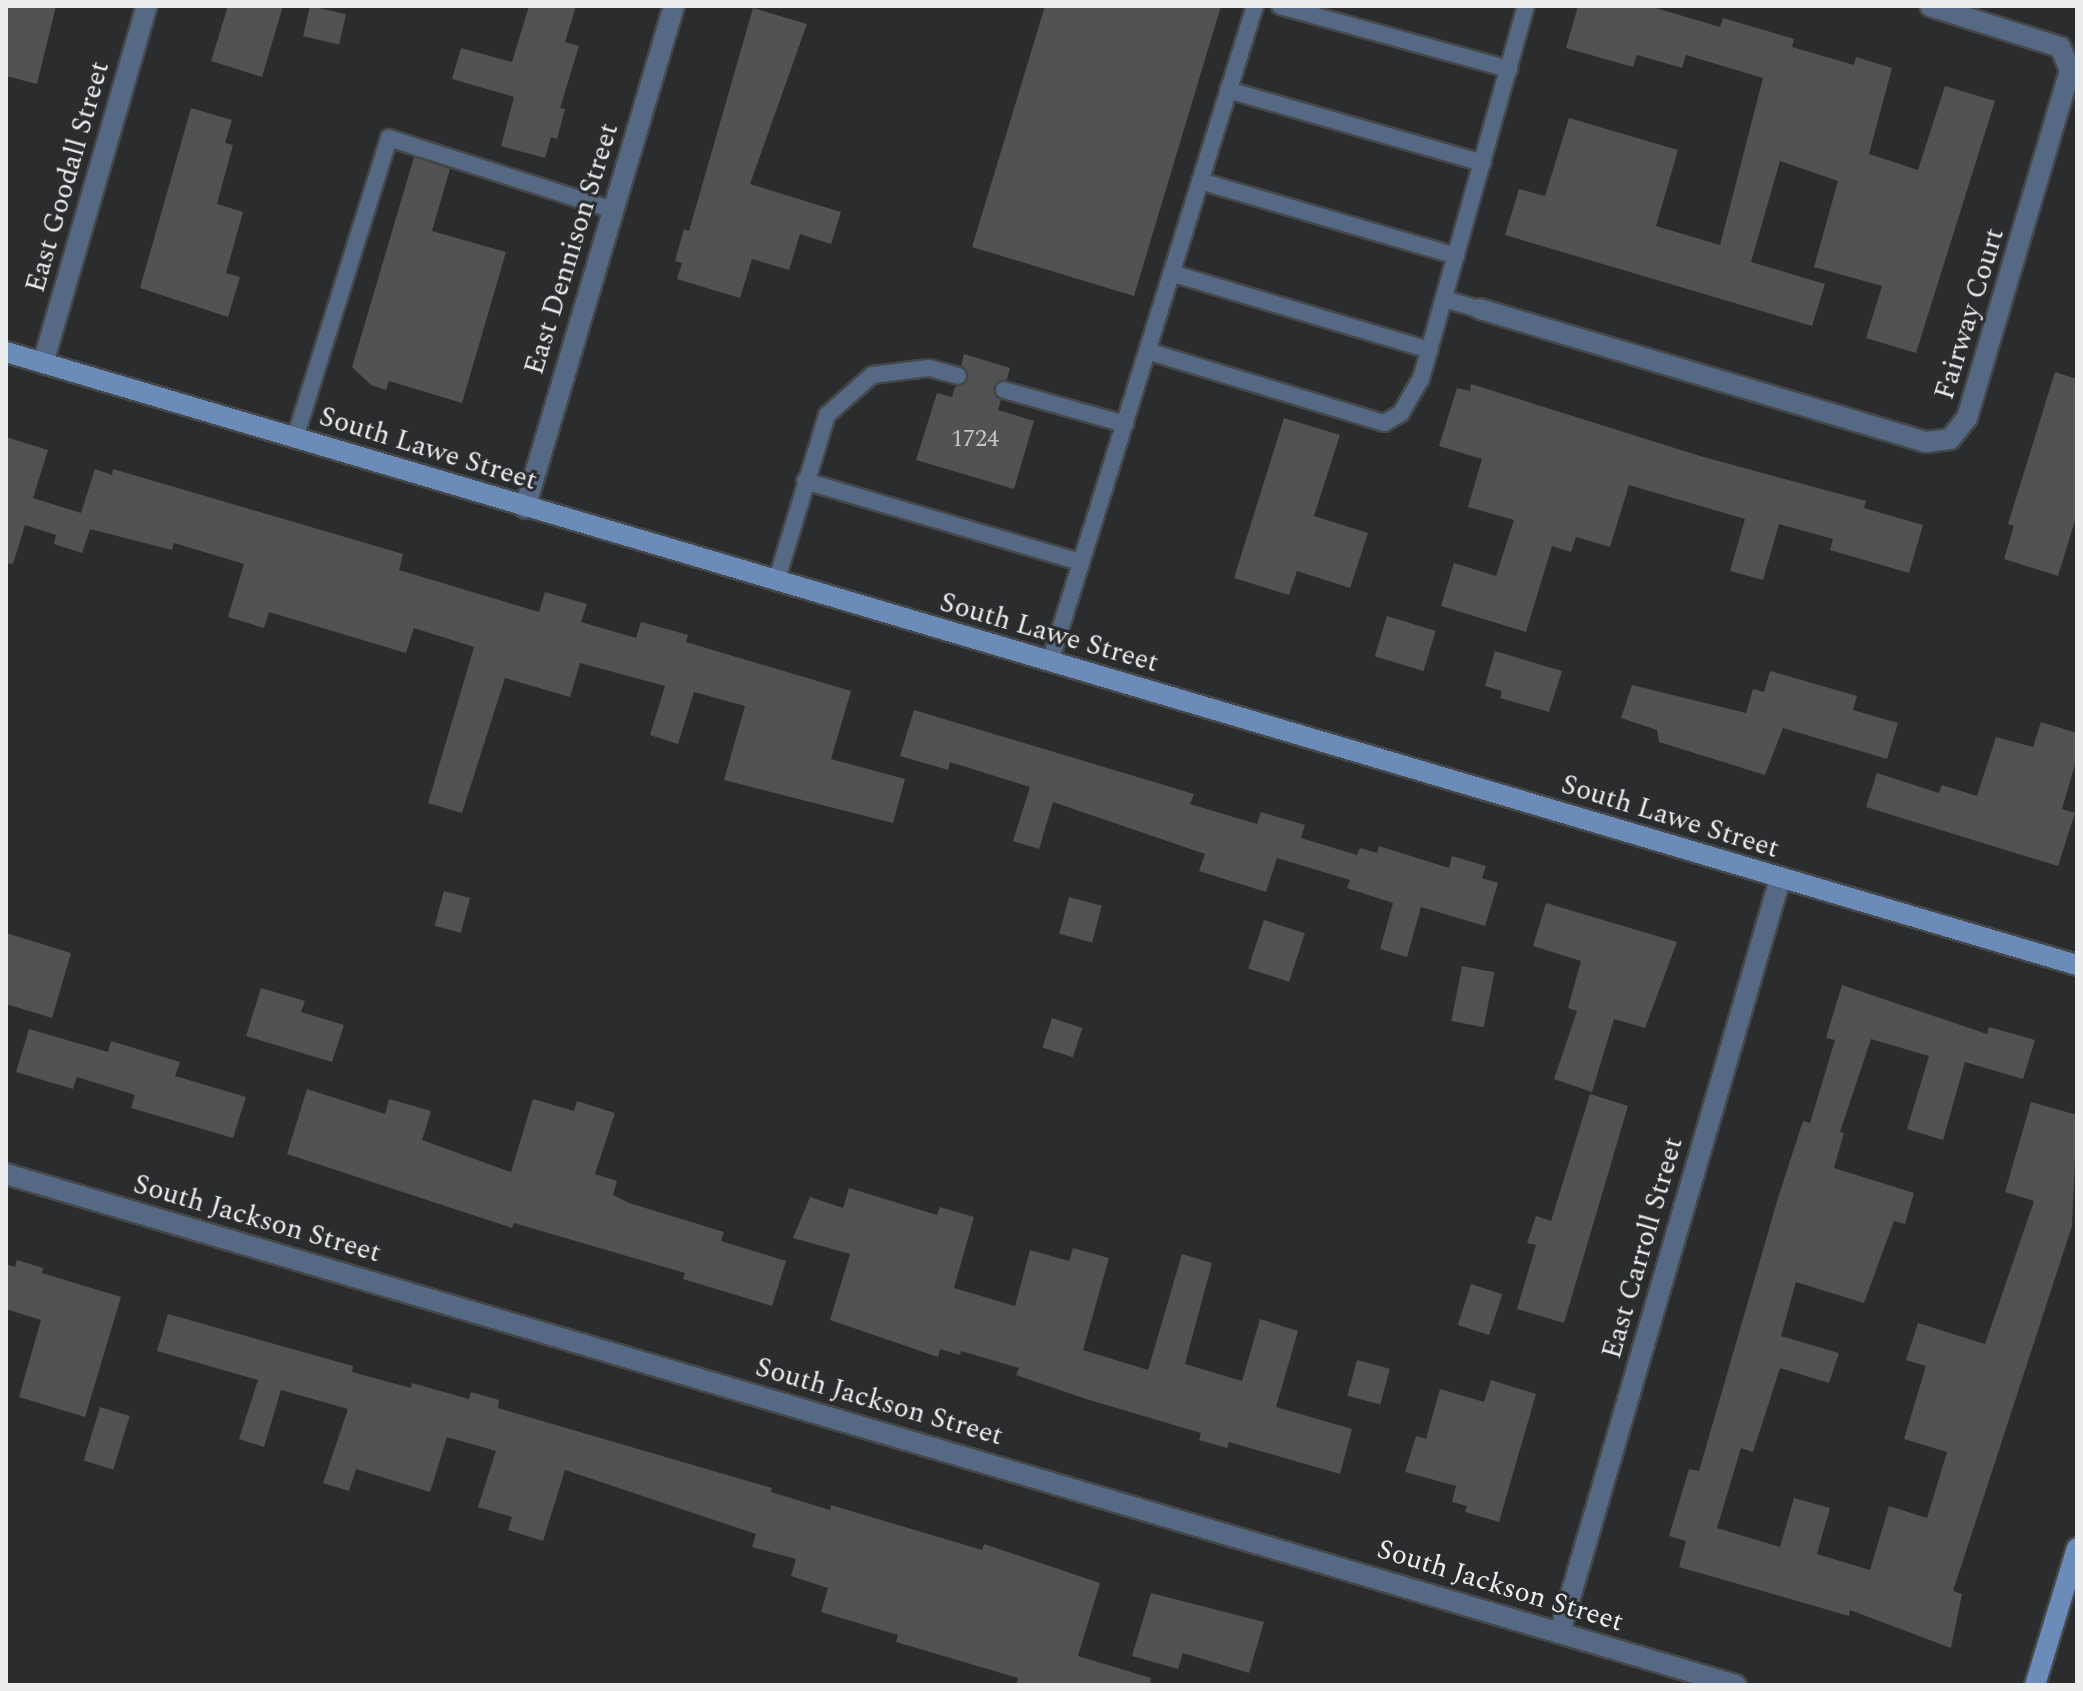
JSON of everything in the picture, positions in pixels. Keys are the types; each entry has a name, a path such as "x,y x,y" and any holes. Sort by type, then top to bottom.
{"main road":[{"name":"South Lawe Street","path":"6,352 2077,965"},
{"path":"2035,1685 2077,1548"}],"street":[{"name":"East Goodall Street","path":"43,363 147,6"},
{"name":"East Dennison Street","path":"525,508 674,6"},
{"name":"Fairway Court","path":"1480,309 1926,442 1950,439 1967,418 2070,70 2060,47 1930,6"},
{"name":"East Carroll Street","path":"1560,1632 1780,879"},
{"name":"South Jackson Street","path":"6,1174 1736,1685"}],"lane":[{"path":"1050,662 1255,6"},
{"path":"1280,6 1509,69"},
{"path":"1147,351 1384,423 1401,413 1421,379 1430,350 1526,6"},
{"path":"1228,90 1483,163"},
{"path":"295,438 389,138 613,210"},
{"path":"1200,181 1456,256"},
{"path":"1171,273 1430,350"},
{"path":"1444,299 1480,309"},
{"path":"776,582 827,415 872,375 929,368 958,376"},
{"path":"1004,390 1125,424"},
{"path":"805,481 1081,562"}],"building":[{"path":"6,6 56,6 37,84 6,76"},
{"path":"228,6 283,6 262,77 211,61"},
{"path":"310,6 346,14 339,45 303,36"},
{"path":"529,6 576,6 565,42 579,46 560,108 565,109 557,139 551,137 545,158 501,146 514,97 452,79 461,48 512,62"},
{"path":"1045,6 1221,6 1134,296 972,247"},
{"path":"1578,6 1649,6 1720,27 1723,18 1794,39 1792,47 1854,65 1856,57 1892,68 1869,154 1918,170 1945,86 1995,101 1916,353 1866,338 1882,286 1814,267 1838,181 1780,161 1751,262 1825,284 1812,326 1505,235 1519,189 1545,196 1569,118 1678,150 1656,226 1720,245 1763,78 1686,55 1682,68 1637,55 1633,67 1566,48"},
{"path":"753,8 807,24 750,184 841,212 831,244 800,234 789,270 752,259 740,298 677,279 682,263 675,261 684,229 689,231"},
{"path":"191,108 232,120 225,143 233,145 217,204 243,212 226,273 240,277 228,317 140,288"},
{"path":"414,157 450,169 432,231 506,252 462,403 389,381 386,390 371,385 352,367"},
{"path":"964,354 1010,368 1007,379 993,388 1001,400 998,410 1034,421 1014,489 916,460 937,393 952,397 955,387 968,380 961,366"},
{"path":"2055,372 2077,379 2077,514 2058,576 2004,559 2014,526 2008,524"},
{"path":"1471,384 1700,456 1866,501 1864,508 1923,525 1909,573 1830,550 1833,539 1779,524 1763,580 1730,571 1745,519 1629,485 1610,547 1576,537 1571,552 1552,546 1526,632 1441,606 1454,563 1496,576 1514,520 1468,507 1482,459 1439,446 1457,388 1470,391"},
{"path":"1284,418 1340,435 1314,516 1368,533 1350,588 1297,571 1289,595 1234,578"},
{"path":"6,437 48,450 33,498 81,513 95,469 112,475 113,469 403,554 399,570 539,612 545,592 587,604 581,622 636,638 641,622 688,635 686,642 851,691 831,759 905,779 893,823 724,780 745,706 694,692 678,744 650,735 665,686 580,663 570,697 505,678 462,813 428,803 474,647 414,628 406,653 269,612 264,628 228,617 244,564 174,543 172,550 90,529 82,553 54,544 56,535 25,525 13,564 6,563"},
{"path":"1387,616 1436,631 1423,671 1375,656"},
{"path":"1495,651 1562,671 1549,712 1500,698 1502,691 1485,686"},
{"path":"1770,671 1857,696 1853,710 1898,723 1887,759 1783,728 1765,775 1659,742 1657,730 1621,718 1632,685 1746,713 1753,689 1764,692"},
{"path":"914,710 1194,794 1190,804 1257,824 1261,812 1305,825 1301,838 1357,855 1360,848 1377,853 1379,846 1449,868 1452,856 1486,866 1482,878 1498,883 1485,926 1421,907 1407,957 1380,949 1393,903 1347,888 1350,880 1277,858 1266,892 1199,871 1205,854 1053,802 1039,849 1013,841 1030,787 950,762 948,770 900,756"},
{"path":"2041,722 2077,733 2077,758 2062,809 2075,813 2058,866 1866,807 1877,773 1939,793 1942,785 1977,796 1996,737 2033,747"},
{"path":"444,891 470,898 461,933 435,926"},
{"path":"1069,897 1102,906 1092,943 1059,934"},
{"path":"1546,903 1677,942 1645,1028 1614,1019 1592,1092 1554,1079 1577,1011 1568,1008 1581,961 1533,946"},
{"path":"1264,920 1305,933 1289,982 1248,969"},
{"path":"6,933 71,953 52,1018 6,1004"},
{"path":"1462,966 1494,972 1484,1027 1451,1021"},
{"path":"1842,985 1987,1034 1989,1027 2035,1040 2023,1079 1965,1062 1943,1140 1907,1129 1929,1056 1871,1039 1840,1132 1844,1133 1834,1168 1914,1193 1905,1224 1894,1221 1864,1303 1796,1282 1781,1336 1839,1353 1829,1383 1780,1368 1753,1452 1741,1448 1717,1528 1780,1547 1794,1498 1830,1508 1817,1554 1870,1570 1889,1506 1927,1518 1947,1452 1904,1439 1926,1366 1906,1360 1918,1323 1985,1344 2034,1201 2005,1192 2031,1102 2077,1115 2072,1226 1953,1591 1962,1594 1951,1648 1850,1610 1849,1616 1679,1567 1686,1541 1669,1536 1689,1469 1699,1471 1778,1198 1803,1121 1810,1123 1835,1040 1826,1038"},
{"path":"261,988 305,1001 301,1012 344,1025 332,1062 246,1036"},
{"path":"1052,1018 1082,1028 1073,1057 1042,1047"},
{"path":"29,1029 108,1052 111,1041 180,1062 175,1076 246,1097 233,1138 131,1108 135,1095 77,1077 73,1089 16,1072"},
{"path":"307,1089 385,1114 389,1099 431,1111 422,1140 511,1172 533,1099 574,1111 577,1101 615,1113 595,1174 617,1181 613,1195 629,1203 724,1232 721,1241 786,1261 772,1306 683,1279 685,1273 514,1223 512,1228 287,1154"},
{"path":"1590,1094 1628,1106 1564,1323 1517,1309 1536,1245 1527,1243 1536,1216 1551,1221"},
{"path":"849,1188 937,1215 940,1207 974,1217 954,1288 1015,1306 1030,1250 1069,1261 1073,1248 1109,1258 1083,1350 1148,1370 1182,1254 1212,1263 1185,1364 1242,1381 1260,1319 1298,1331 1276,1407 1352,1429 1340,1474 1229,1442 1227,1448 1199,1440 1201,1433 1016,1375 1019,1368 961,1351 960,1355 940,1349 938,1357 830,1320 850,1254 793,1238 810,1197 843,1208"},
{"path":"17,1260 43,1268 42,1273 121,1297 85,1417 19,1397 41,1320 6,1309 6,1264 15,1267"},
{"path":"1471,1284 1502,1294 1489,1335 1458,1325"},
{"path":"168,1314 353,1366 352,1372 411,1388 412,1383 469,1399 471,1392 499,1400 498,1408 772,1488 771,1492 830,1510 831,1505 982,1550 984,1544 1100,1583 1078,1656 1151,1678 1150,1685 1016,1685 1018,1678 896,1642 898,1635 821,1612 828,1588 791,1576 796,1559 752,1547 756,1534 565,1470 543,1541 508,1530 512,1517 478,1507 496,1451 447,1437 430,1492 356,1469 349,1491 323,1483 348,1409 281,1390 264,1447 239,1439 258,1380 157,1351"},
{"path":"1357,1360 1390,1369 1380,1405 1347,1396"},
{"path":"1491,1380 1536,1394 1499,1522 1465,1512 1467,1506 1452,1502 1456,1486 1405,1472 1416,1436 1426,1439 1440,1389 1484,1402"},
{"path":"100,1407 130,1416 113,1470 84,1461"},
{"path":"1151,1593 1264,1622 1249,1673 1183,1653 1178,1669 1132,1656"}]}
